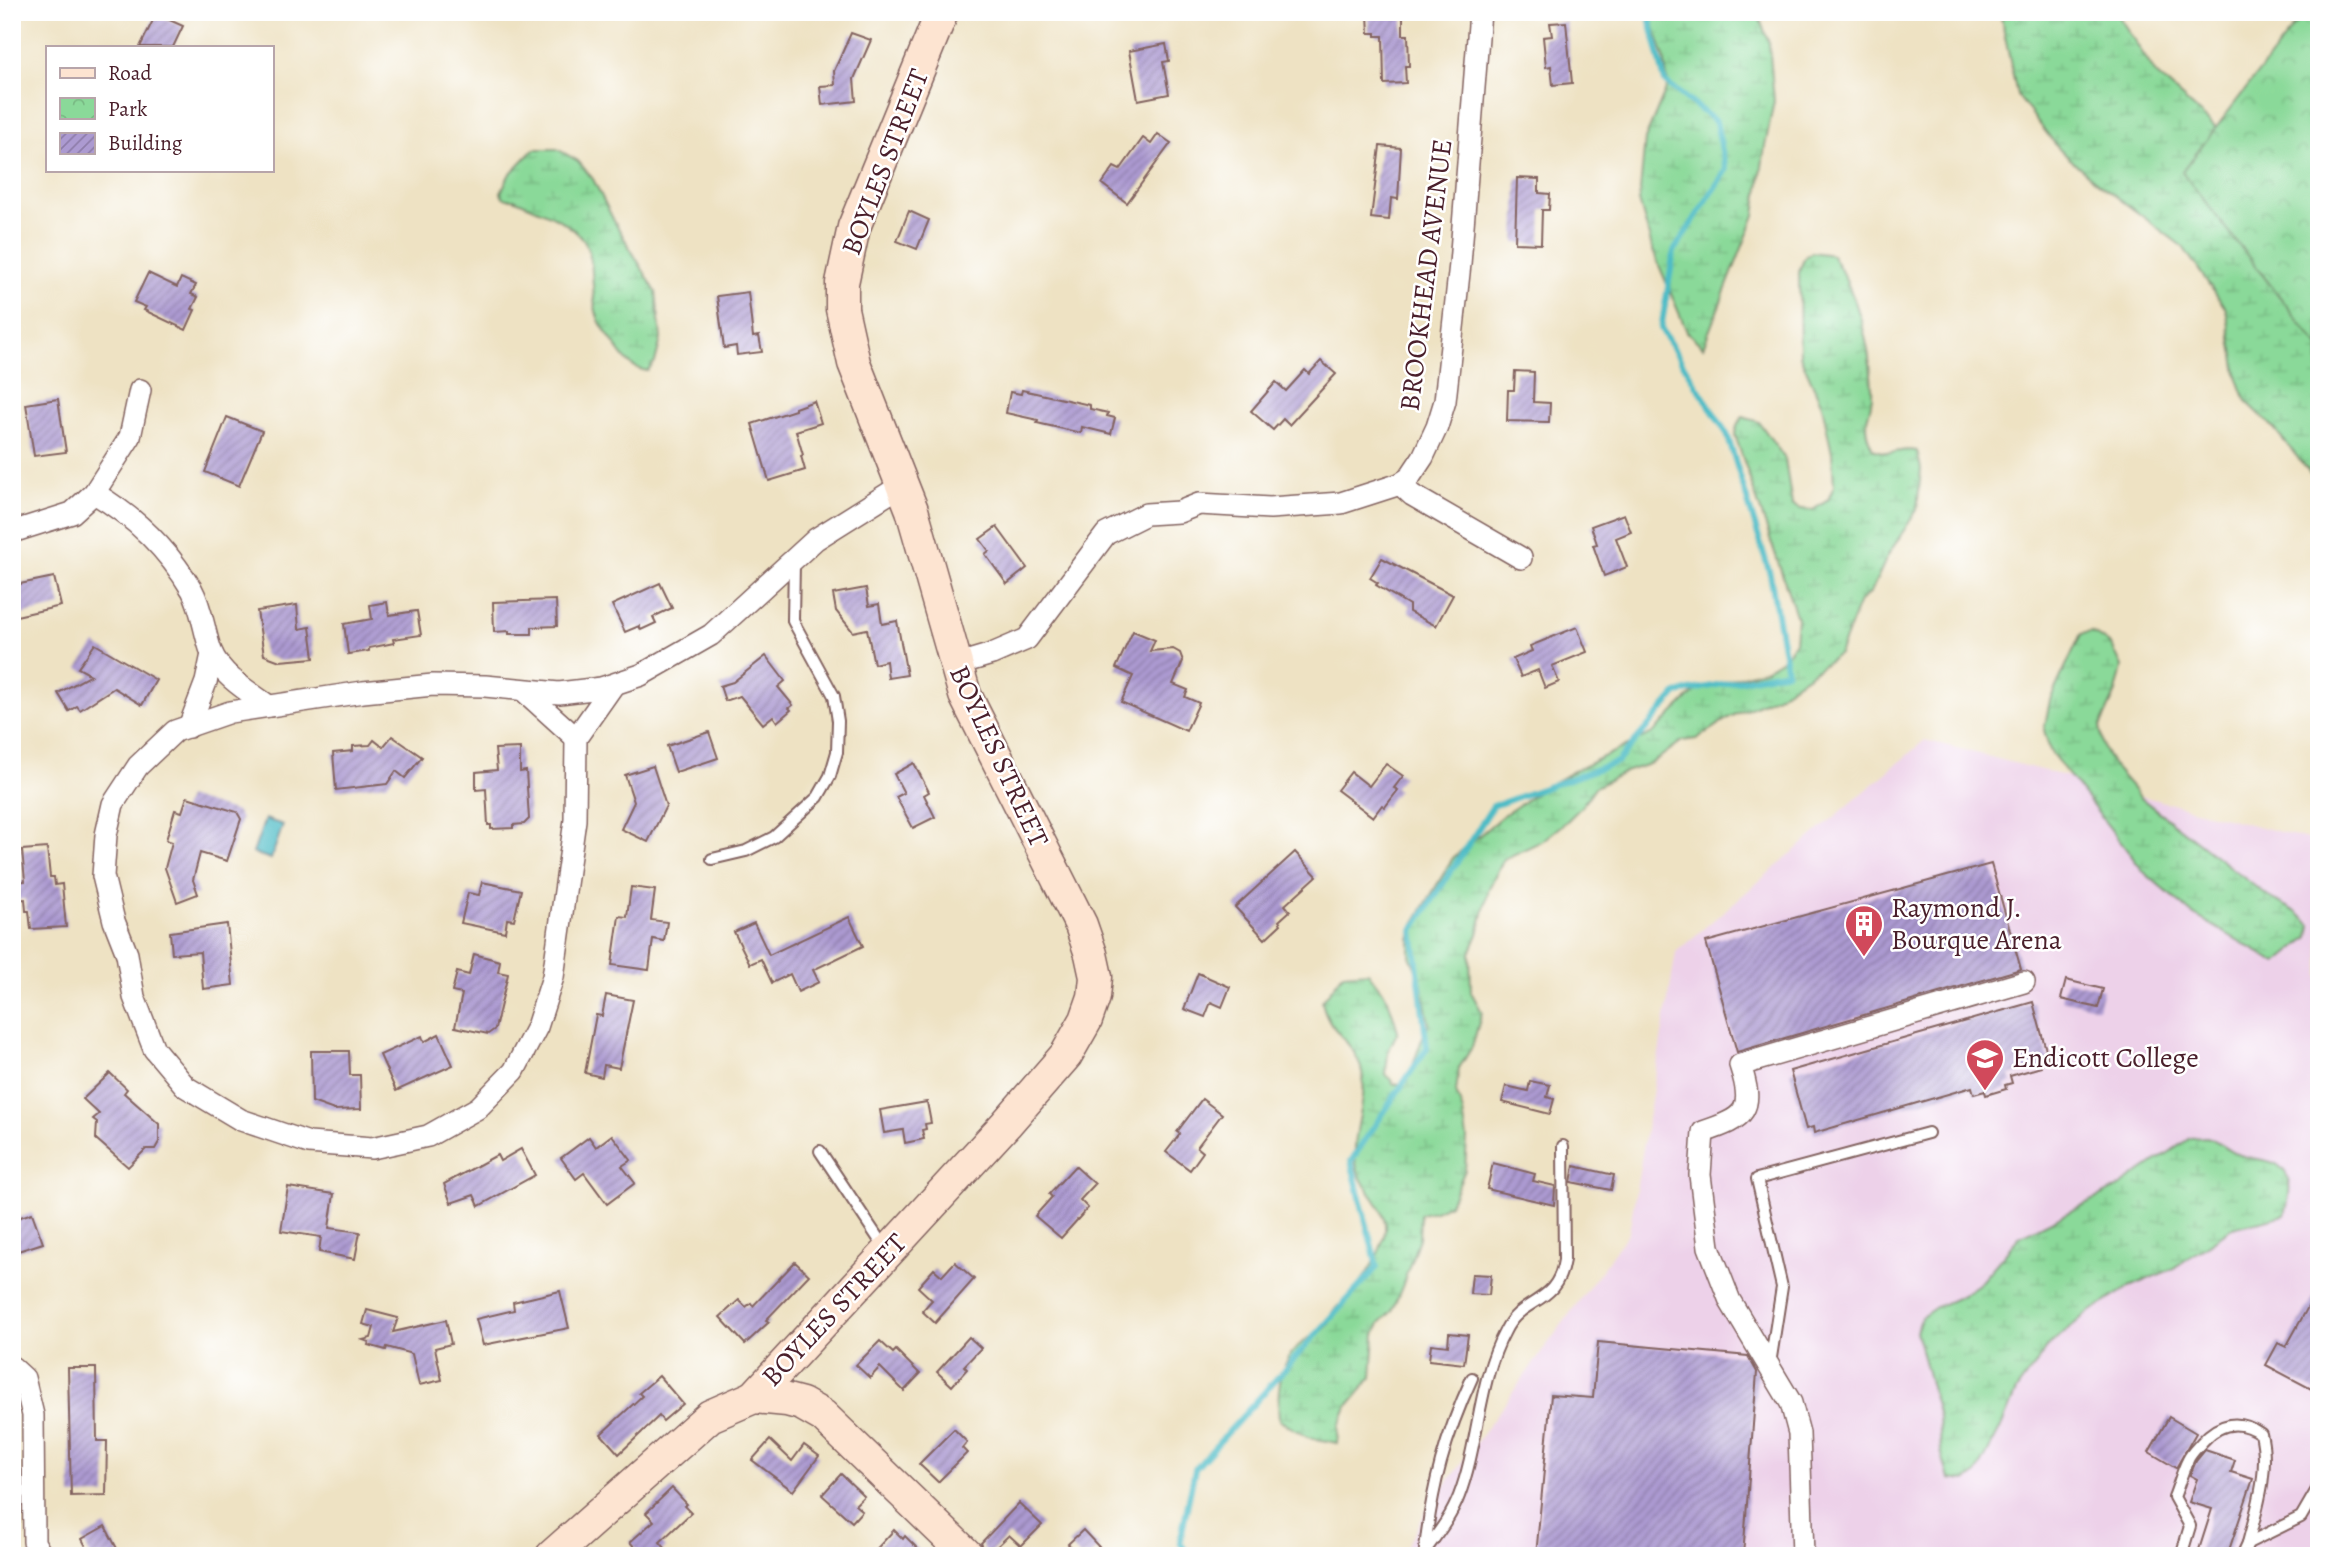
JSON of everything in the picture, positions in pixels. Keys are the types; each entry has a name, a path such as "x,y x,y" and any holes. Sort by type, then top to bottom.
{"street":[{"name":"BROOKHEAD AVENUE","path":"956,665 1027,639 1106,534 1146,514 1179,512 1199,505 1270,508 1329,504 1362,498 1409,478 1423,457 1445,401 1460,264 1480,12"},
{"name":"BOYLES STREET","path":"754,1397 1006,1124 1066,1055 1078,1037 1094,997 1096,977 1081,925 965,695 919,535 854,363 842,309 842,283 854,227 934,15"},
{"path":"12,532 72,513 94,493 130,437 140,390"},
{"path":"1400,484 1412,495 1521,558"},
{"path":"614,684 576,738 575,820 567,889 553,977 537,1027 513,1071 478,1108 428,1136 372,1148 309,1143 241,1120 186,1087 154,1049 134,997 127,954 114,921 103,876 106,835 113,804 138,766 175,732 230,712 363,692 433,685 559,693 601,688 641,675 711,635 816,539 902,485"},
{"path":"94,493 124,511 162,548 193,592 212,654 226,673 268,706"},
{"path":"189,727 206,682 212,654"},
{"path":"523,690 576,738"},
{"path":"1803,1556 1799,1433 1791,1403 1730,1301 1709,1247 1700,1175 1703,1132 1725,1125 1742,1113 1748,1100 1740,1065 2024,982"},
{"path":"12,1367 24,1378 33,1415 29,1548"},
{"path":"551,1556 710,1416 754,1397 802,1404 823,1416 968,1556"}],"lane":[{"path":"712,859 746,850 775,837 818,797 830,776 837,742 838,721 834,696 793,621 794,559"},
{"path":"1770,1367 1782,1287 1757,1179 1928,1133"},
{"path":"1425,1553 1449,1518 1460,1495 1485,1384 1504,1332 1515,1315 1549,1293 1562,1273 1563,1146"},
{"path":"820,1152 887,1253"},
{"path":"1425,1553 1437,1471 1456,1412 1472,1378"},
{"path":"2181,1556 2190,1526 2174,1497 2189,1457 2208,1435 2222,1425 2239,1423 2260,1434 2264,1446 2260,1496 2248,1544 2242,1556"},
{"path":"2248,1544 2301,1517 2319,1486"}],"shaded area":[{"name":"Endicott College","path":"1925,740 2319,842 2319,1556 1401,1556 1426,1512 1629,1232 1676,952"}],"green space":[{"path":"1649,12 1757,12 1769,43 1774,101 1755,215 1703,347 1687,332 1653,251 1639,201 1645,139 1668,85 1664,57"},
{"path":"2000,12 2116,12 2156,74 2234,144 2319,238 2319,484 2273,427 2246,401 2238,379 2226,309 2183,247 2092,178 2060,150 2017,95"},
{"path":"2305,12 2319,12 2319,347 2182,172"},
{"path":"534,149 557,149 578,161 593,179 614,221 656,292 661,339 655,362 647,371 633,366 627,360 600,321 594,303 590,256 578,233 542,211 502,196 501,192 509,175"},
{"path":"1812,252 1832,255 1849,286 1861,319 1871,371 1872,398 1866,430 1873,449 1886,453 1917,451 1921,469 1917,510 1888,555 1871,592 1860,601 1839,654 1777,696 1730,717 1696,739 1682,741 1652,763 1625,772 1595,787 1581,807 1542,841 1504,859 1489,888 1478,934 1470,953 1471,992 1482,1012 1472,1047 1459,1068 1456,1092 1463,1112 1467,1138 1465,1170 1450,1204 1420,1214 1419,1238 1402,1287 1392,1311 1380,1323 1375,1334 1372,1377 1347,1407 1339,1426 1337,1443 1307,1437 1279,1420 1279,1388 1284,1368 1295,1350 1327,1327 1335,1309 1359,1285 1376,1258 1385,1230 1382,1213 1360,1176 1355,1156 1363,1093 1361,1068 1352,1050 1330,1021 1322,1001 1343,974 1368,972 1388,999 1398,1031 1388,1051 1386,1074 1394,1084 1404,1084 1429,1024 1421,981 1410,956 1410,939 1415,922 1453,858 1501,817 1541,790 1653,733 1697,690 1766,669 1784,658 1795,642 1797,618 1735,435 1737,425 1743,417 1759,422 1785,459 1792,505 1813,510 1828,500 1834,486 1832,453 1822,405 1800,356 1799,271 1805,257"},
{"path":"2092,632 2112,646 2122,667 2116,692 2100,727 2104,749 2113,766 2141,798 2266,895 2296,912 2311,925 2309,937 2277,963 2191,913 2144,872 2050,751 2044,730 2050,700 2081,634"},
{"path":"2207,1137 2244,1157 2274,1163 2283,1170 2289,1182 2285,1215 2232,1228 2172,1269 2129,1287 2085,1315 2049,1345 2016,1391 1976,1475 1965,1481 1949,1479 1941,1451 1939,1417 1916,1331 1922,1317 1979,1284 2019,1237 2119,1187 2190,1138"}],"water":[{"path":"265,819 283,825 271,859 253,853"}],"building":[{"path":"156,14 183,26 173,46 140,46"},
{"path":"1403,14 1403,35 1408,35 1409,66 1405,66 1406,83 1384,84 1383,36 1369,33 1368,15"},
{"path":"1566,22 1572,83 1553,85 1551,66 1546,67 1543,37 1552,36 1550,23"},
{"path":"851,33 871,40 854,79 856,101 822,105 820,86 835,85 834,71"},
{"path":"1166,44 1169,61 1163,62 1169,94 1138,100 1129,51"},
{"path":"1158,134 1171,143 1127,203 1102,184 1114,167 1120,170 1143,138 1151,144"},
{"path":"1380,146 1401,148 1398,199 1391,198 1389,220 1371,218"},
{"path":"1517,178 1539,179 1539,193 1550,194 1549,210 1542,210 1541,244 1515,243"},
{"path":"909,211 929,220 917,249 897,241"},
{"path":"148,273 177,287 181,278 196,285 191,294 198,297 186,330 144,310 146,307 134,302"},
{"path":"748,292 753,337 759,336 762,352 737,355 736,346 724,348 717,296"},
{"path":"1321,361 1336,374 1289,425 1283,419 1273,430 1251,411 1276,382 1286,391 1305,370 1309,374"},
{"path":"1515,371 1534,372 1533,402 1550,403 1549,422 1507,421 1508,390 1514,390"},
{"path":"1022,390 1090,405 1090,409 1108,413 1107,416 1115,418 1111,434 1082,427 1081,433 1006,413 1010,392 1021,394"},
{"path":"58,399 66,452 34,456 26,404"},
{"path":"814,401 821,423 796,431 805,470 769,481 752,424"},
{"path":"227,417 262,431 239,486 205,472"},
{"path":"1624,514 1631,532 1616,538 1627,567 1604,576 1593,545 1597,544 1591,526"},
{"path":"997,527 1027,568 1007,584 985,554 989,551 980,539"},
{"path":"1382,558 1453,595 1436,626 1409,612 1409,605 1376,585 1378,583 1370,578"},
{"path":"54,577 61,606 12,617 12,589 16,588 15,585"},
{"path":"660,583 672,608 653,617 656,623 641,630 639,626 625,632 612,605"},
{"path":"866,588 869,606 879,604 882,624 897,621 907,675 888,678 886,661 874,664 867,629 853,632 836,611 833,594"},
{"path":"556,600 557,626 532,627 532,634 494,632 493,602"},
{"path":"387,602 389,615 417,611 421,635 393,639 394,643 348,654 344,624 372,619 370,605"},
{"path":"297,605 299,629 310,627 314,658 280,661 264,655 257,611"},
{"path":"1577,627 1587,652 1552,666 1559,682 1545,688 1538,670 1521,677 1513,659 1532,651 1530,646"},
{"path":"1133,631 1155,640 1150,651 1173,649 1180,653 1183,661 1173,684 1188,690 1185,697 1199,703 1186,731 1121,702 1133,676 1116,668"},
{"path":"95,644 156,680 142,705 114,688 80,710 77,706 69,711 58,693 91,675 78,668"},
{"path":"766,656 785,681 778,687 793,705 777,722 773,716 763,724 740,696 725,701 720,686 733,682"},
{"path":"709,732 718,758 676,772 667,746"},
{"path":"392,736 422,757 405,778 396,771 387,784 336,790 333,753 353,751 353,746 370,745 374,740 383,747"},
{"path":"520,748 520,772 526,771 529,819 524,824 513,825 513,828 491,829 491,825 488,825 486,789 476,790 476,772 497,770 495,749"},
{"path":"914,763 929,792 924,795 935,817 913,828 896,797 904,793 894,774"},
{"path":"1386,764 1403,776 1394,788 1398,790 1373,817 1337,790 1351,772 1369,786"},
{"path":"653,766 666,806 648,842 621,829 634,802 625,775"},
{"path":"187,797 237,812 241,819 227,861 200,853 193,880 198,894 177,902 165,868 172,842 166,840 175,810 182,812"},
{"path":"47,848 50,877 54,877 55,885 62,884 66,927 31,929 25,899 14,900 12,882 25,881 22,850"},
{"path":"1295,852 1317,876 1285,905 1290,911 1265,939 1235,907"},
{"name":"Raymond J. Bourque Arena","path":"1991,864 2021,969 1737,1052 1706,942"},
{"path":"482,882 521,890 514,920 507,919 505,932 461,923 468,893 479,895"},
{"path":"631,887 655,890 651,920 667,922 664,941 653,939 649,970 612,965 619,916 627,917"},
{"path":"849,917 863,946 813,970 819,982 798,992 790,974 772,983 761,959 750,964 734,932 754,923 769,955"},
{"path":"227,924 233,985 203,989 200,952 172,954 170,932"},
{"path":"474,954 500,961 498,972 508,974 495,1029 488,1034 455,1027 462,994 452,992 457,972 469,975"},
{"path":"1198,973 1230,987 1222,1007 1211,1002 1205,1017 1184,1009"},
{"path":"2066,980 2103,989 2098,1008 2061,999"},
{"path":"606,995 633,1000 619,1068 604,1065 602,1077 585,1073 596,1015 602,1016"},
{"path":"2033,1002 2049,1061 2040,1063 2041,1067 2010,1076 2012,1083 2005,1085 2006,1089 1986,1095 1985,1091 1974,1094 1972,1087 1814,1133 1813,1127 1806,1129 1790,1071"},
{"path":"439,1034 453,1065 396,1091 380,1055 422,1036 424,1042"},
{"path":"311,1051 349,1051 350,1075 360,1075 361,1109 334,1110 312,1102"},
{"path":"110,1073 127,1089 124,1093 159,1124 159,1142 155,1149 146,1149 128,1167 96,1139 97,1122 93,1119 99,1114 83,1099"},
{"path":"1530,1081 1550,1085 1547,1097 1554,1099 1550,1114 1502,1102 1506,1086 1528,1091"},
{"path":"1202,1099 1222,1114 1197,1147 1203,1152 1190,1170 1166,1152 1180,1134 1177,1132"},
{"path":"927,1102 931,1123 925,1124 926,1129 922,1130 924,1139 905,1143 903,1130 884,1133 880,1110"},
{"path":"612,1135 631,1160 622,1166 635,1183 607,1204 584,1173 576,1179 561,1158 589,1137 596,1147"},
{"path":"521,1149 535,1175 479,1206 474,1195 451,1203 444,1184 497,1155 500,1161"},
{"path":"1493,1163 1535,1174 1533,1181 1555,1186 1554,1205 1487,1189"},
{"path":"1075,1166 1095,1184 1080,1200 1088,1208 1061,1238 1035,1216 1052,1197 1049,1194"},
{"path":"1574,1166 1614,1175 1611,1190 1571,1182"},
{"path":"288,1187 334,1194 329,1228 360,1232 355,1259 319,1252 321,1237 281,1231"},
{"path":"32,1213 43,1243 18,1251 12,1234 12,1220"},
{"path":"795,1262 809,1275 766,1320 769,1322 745,1344 720,1317 739,1300 746,1307 751,1303 753,1306"},
{"path":"955,1262 974,1279 935,1323 922,1311 932,1300 918,1287 934,1269 942,1276"},
{"path":"1472,1274 1491,1275 1489,1295 1470,1294"},
{"path":"2319,1287 2319,1393 2266,1365 2278,1343 2286,1347"},
{"path":"560,1291 569,1328 483,1345 476,1319 514,1310 513,1302"},
{"path":"367,1310 398,1318 393,1332 446,1320 451,1344 435,1348 442,1380 419,1385 412,1354 368,1345 369,1342 363,1340 371,1338 374,1327 363,1324"},
{"path":"1449,1333 1468,1335 1464,1364 1429,1360 1431,1344 1448,1346"},
{"path":"969,1337 981,1348 964,1366 967,1369 952,1386 937,1372"},
{"path":"880,1341 893,1353 896,1350 920,1374 904,1391 880,1367 870,1378 856,1365"},
{"path":"1598,1342 1748,1356 1757,1372 1743,1556 1536,1556 1551,1395 1593,1398"},
{"path":"68,1368 96,1368 97,1441 107,1441 106,1495 71,1496"},
{"path":"659,1376 683,1404 663,1421 659,1416 619,1454 601,1434 642,1396 639,1393"},
{"path":"2169,1417 2196,1433 2176,1468 2149,1452"},
{"path":"954,1429 967,1442 962,1448 967,1453 938,1482 919,1464"},
{"path":"770,1440 792,1461 804,1445 819,1456 793,1491 752,1460"},
{"path":"2205,1450 2235,1460 2231,1472 2253,1479 2227,1556 2197,1556 2212,1509 2189,1502 2197,1479 2190,1475"},
{"path":"841,1474 864,1496 855,1505 862,1511 852,1522 822,1495"},
{"path":"672,1488 687,1504 684,1506 691,1513 660,1542 665,1548 656,1556 642,1556 630,1542 654,1521 646,1513"},
{"path":"1019,1503 1042,1525 1021,1546 1009,1535 987,1556 981,1543"},
{"path":"105,1526 121,1556 91,1556 82,1539"},
{"path":"894,1530 903,1539 905,1536 925,1556 870,1556"},
{"path":"1083,1530 1099,1547 1090,1556 1080,1556 1068,1544"}],"waterway":[{"path":"1189,1556 1180,1542 1195,1469 1377,1267 1351,1161 1427,1048 1413,930 1493,806 1617,762 1677,693 1787,671 1770,574 1727,434 1661,329 1674,251 1726,170 1716,122 1665,82 1648,12"}],"place":[{"name":"Raymond J. Bourque Arena","path":"1864,958"},
{"name":"Endicott College","path":"1985,1092"}]}
